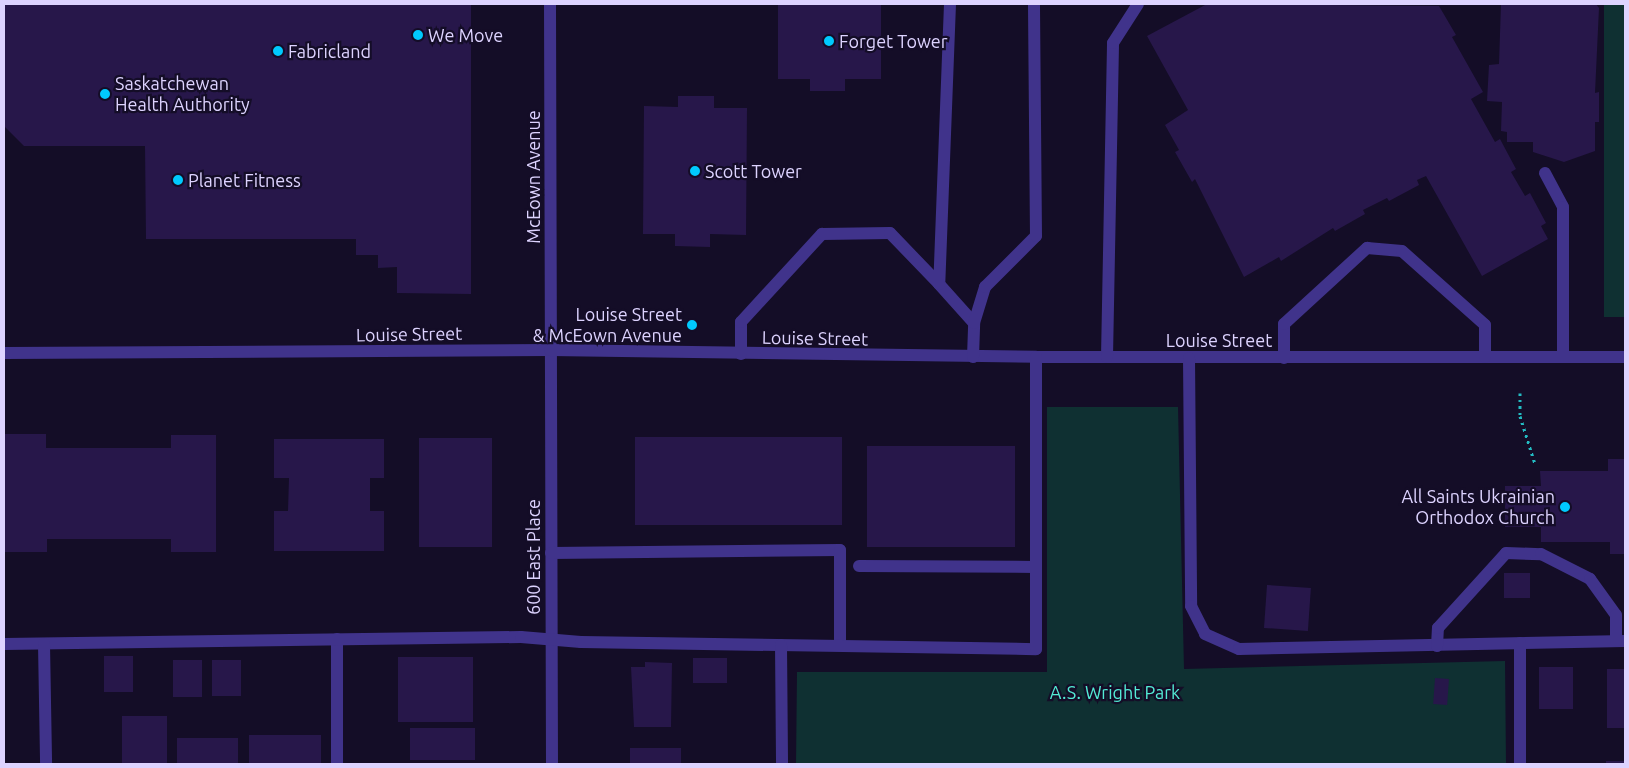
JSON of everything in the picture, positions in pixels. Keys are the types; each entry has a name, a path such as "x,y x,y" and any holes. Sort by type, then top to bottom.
{"street":[{"name":"McEown Avenue","path":"550,4 550,350"},
{"path":"939,284 950,4"},
{"path":"973,357 974,324 984,288 1036,236 1034,4"},
{"path":"1107,358 1113,44 1138,4"},
{"path":"1545,173 1563,207 1563,357"},
{"path":"740,354 742,322 822,234 890,233 974,324"},
{"path":"1284,358 1284,324 1367,248 1402,252 1485,324 1485,357"},
{"name":"Louise Street","path":"4,353 550,350 1036,358 1625,357"},
{"name":"600 East Place","path":"550,350 552,764"},
{"path":"4,644 550,638 581,642 840,644 1036,649 1036,358"},
{"path":"1188,358 1191,606 1205,634 1239,649 1437,646 1621,641 1616,615 1590,579 1541,554 1506,553 1438,628 1437,646"},
{"path":"551,553 840,550 840,644"},
{"path":"859,566 1036,567"},
{"path":"337,639 337,764"},
{"path":"1520,643 1520,764"},
{"path":"44,644 46,764"},
{"path":"780,645 782,764"}],"path":[{"path":"1520,393 1520,416 1535,464"}],"green space":[{"path":"1604,4 1625,4 1625,317 1604,317"},
{"name":"A.S. Wright Park","path":"1047,407 1178,407 1184,669 1505,661 1506,764 796,764 797,672 1047,672"}],"building":[{"path":"4,4 471,4 471,294 397,293 397,267 378,268 378,255 356,255 356,239 146,239 145,146 24,146 4,126"},
{"name":"Forget Tower","path":"778,4 881,4 881,79 845,79 845,91 810,91 810,79 778,79"},
{"path":"1207,4 1439,6 1456,35 1452,37 1483,92 1471,99 1495,142 1500,139 1516,169 1511,172 1525,196 1530,193 1546,223 1541,226 1548,239 1482,276 1426,176 1417,180 1419,185 1389,201 1387,198 1363,210 1365,214 1335,231 1333,228 1281,261 1279,257 1244,277 1195,179 1192,182 1175,152 1179,150 1165,125 1188,110 1147,36"},
{"path":"1501,4 1596,4 1599,8 1595,93 1599,92 1599,122 1595,122 1595,151 1564,162 1533,152 1533,142 1507,142 1507,132 1501,131 1502,102 1487,101 1489,65 1499,64"},
{"name":"Scott Tower","path":"678,96 714,96 714,108 747,108 746,235 710,234 710,247 675,246 675,234 643,234 644,106 678,107"},
{"path":"4,434 46,434 46,448 171,448 171,435 216,435 216,552 171,552 171,539 47,539 47,552 4,552"},
{"path":"635,437 842,437 842,525 635,525"},
{"path":"419,438 492,438 492,547 419,547"},
{"path":"274,439 384,439 384,478 370,478 370,511 384,511 384,551 274,551 274,511 288,511 289,478 274,478"},
{"path":"867,446 1015,446 1015,547 867,547"},
{"name":"All Saints Ukrainian Orthodox Church","path":"1608,459 1625,459 1625,554 1610,554 1610,542 1541,542 1541,527 1505,527 1505,486 1541,486 1540,471 1608,471"},
{"path":"1504,573 1530,573 1530,598 1504,598"},
{"path":"1267,585 1311,588 1308,631 1264,628"},
{"path":"104,656 133,656 133,692 104,692"},
{"path":"398,657 473,657 473,722 398,722"},
{"path":"693,658 727,658 727,683 693,683"},
{"path":"173,660 202,660 202,697 173,697"},
{"path":"212,660 241,660 241,696 212,696"},
{"path":"645,662 672,663 671,727 634,727 631,667 645,667"},
{"path":"1539,667 1573,667 1573,709 1539,709"},
{"path":"1607,669 1625,669 1625,728 1607,728"},
{"path":"1435,678 1449,679 1447,705 1433,704"},
{"path":"122,716 167,716 167,764 122,764"},
{"path":"410,728 475,728 475,760 410,760"},
{"path":"249,735 321,735 321,764 249,764"},
{"path":"177,738 238,738 238,764 177,764"},
{"path":"630,748 681,748 681,764 630,764"},
{"path":"1606,761 1625,761 1625,764 1606,764"}],"place":[{"name":"We Move","path":"418,35"},
{"name":"Forget Tower","path":"829,41"},
{"name":"Fabricland","path":"278,51"},
{"name":"Saskatchewan Health Authority","path":"105,94"},
{"name":"Scott Tower","path":"695,171"},
{"name":"Planet Fitness","path":"178,180"},
{"name":"Louise Street & McEown Avenue","path":"692,325"},
{"name":"All Saints Ukrainian Orthodox Church","path":"1565,507"}]}
